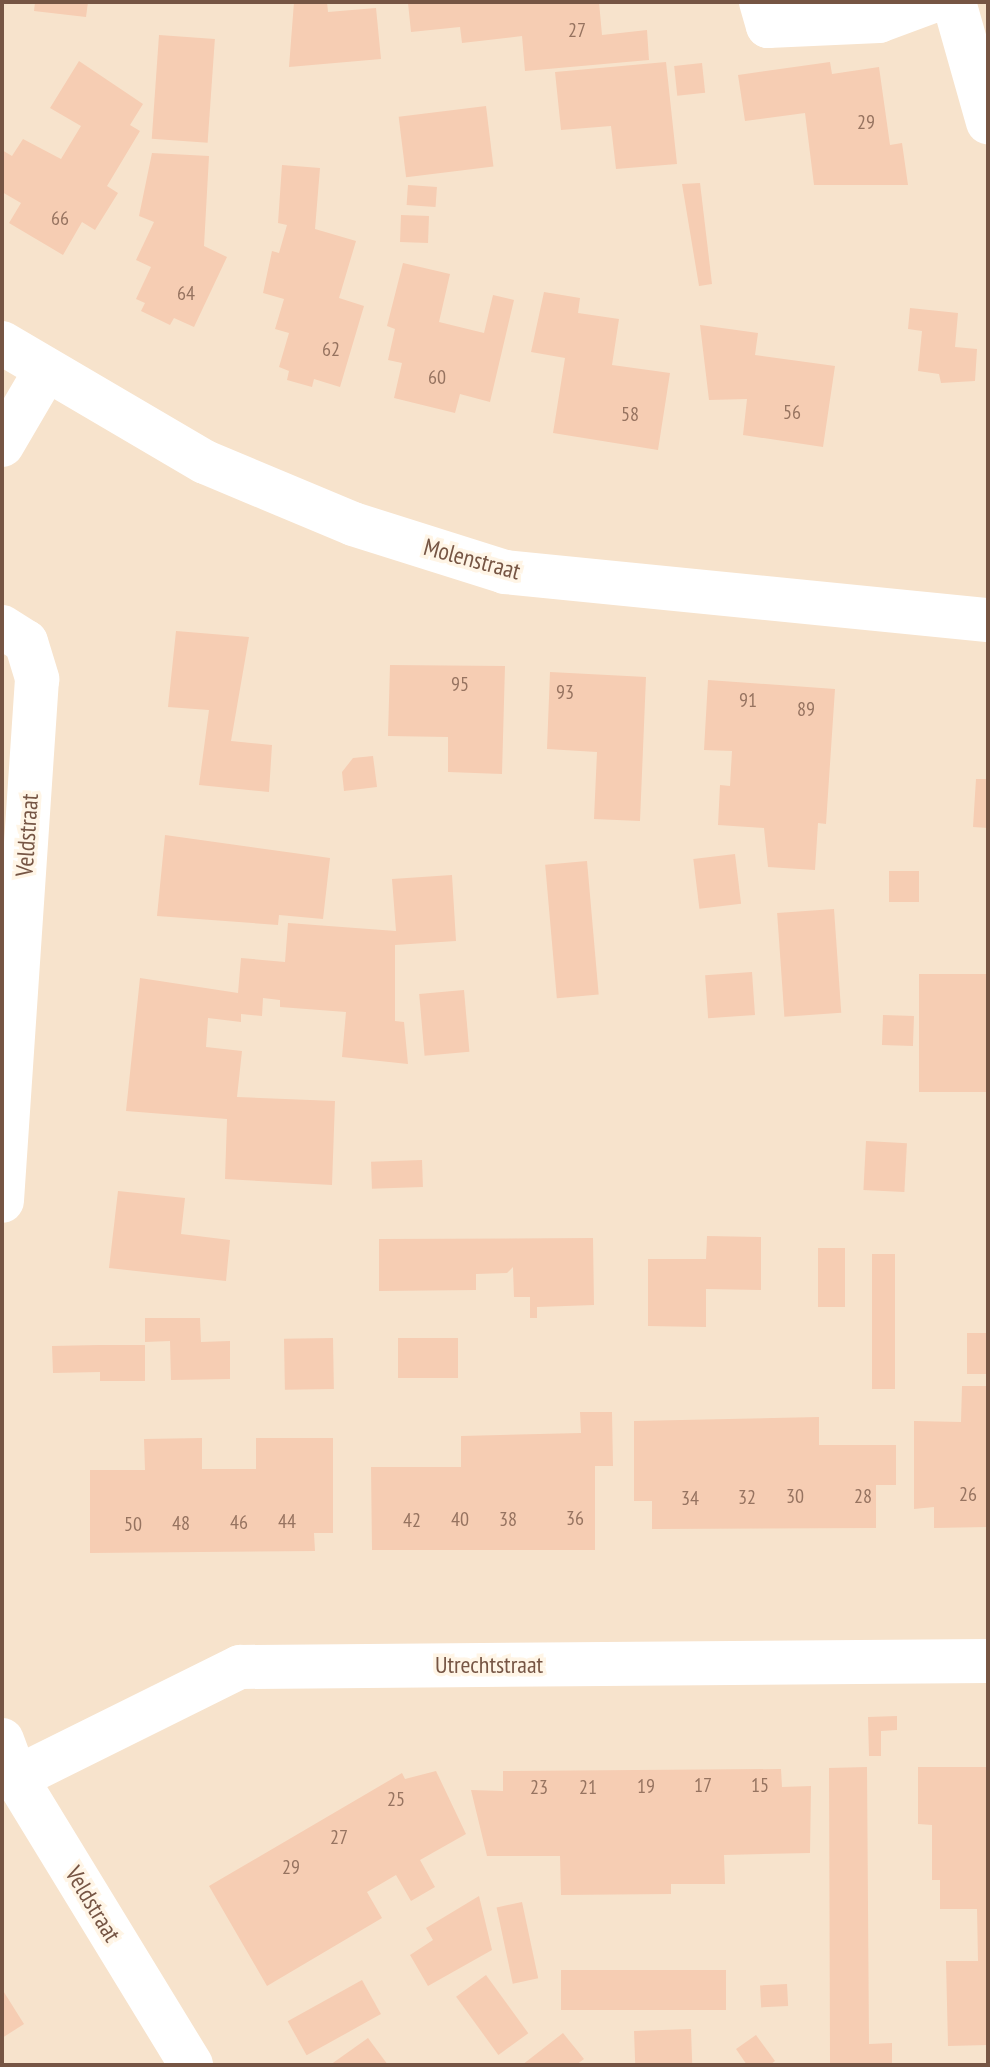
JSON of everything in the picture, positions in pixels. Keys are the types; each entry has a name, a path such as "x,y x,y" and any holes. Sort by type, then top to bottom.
{"street":[{"path":"761,2 768,26 879,21 930,2"},
{"path":"954,2 988,122"},
{"name":"Molenstraat","path":"2,343 205,462 353,524 505,572 988,620"},
{"path":"2,445 46,370"},
{"name":"Veldstraat","path":"2,627 26,642 37,679 2,1201"},
{"name":"Utrechtstraat","path":"9,1759 115,1724 240,1667 988,1661"},
{"name":"Veldstraat","path":"9,1759 191,2065"}],"shaded area":[{"path":"2,2 988,2 988,2065 2,2065"}],"building":[{"path":"35,2 88,2 86,17 34,11"},
{"path":"294,2 327,2 328,12 376,8 381,59 289,67"},
{"path":"599,2 602,35 647,30 649,60 525,71 522,36 462,43 460,27 411,32 408,3"},
{"path":"159,35 215,39 208,143 152,139"},
{"path":"79,61 143,104 130,125 140,131 107,186 118,193 95,230 82,222 63,255 9,223 21,203 2,192 2,150 12,156 23,139 61,159 81,126 50,108"},
{"path":"666,62 677,164 616,169 611,126 561,130 555,72"},
{"path":"830,62 832,74 879,67 890,145 902,143 908,185 814,185 805,113 745,121 738,75"},
{"path":"702,63 705,93 677,96 674,66"},
{"path":"486,106 493,167 406,177 399,117"},
{"path":"152,153 209,156 204,246 227,257 194,327 174,318 170,325 141,311 145,303 136,299 151,267 136,260 154,222 139,216"},
{"path":"282,165 320,168 315,229 356,241 339,298 364,306 340,387 314,379 312,387 287,380 289,371 279,367 289,333 275,329 284,299 263,293 272,251 279,253 287,225 278,223"},
{"path":"700,183 712,284 699,286 682,184"},
{"path":"408,185 437,187 436,207 407,205"},
{"path":"401,215 429,216 428,243 400,242"},
{"path":"403,263 450,274 439,322 484,333 493,295 514,300 490,402 460,394 455,413 394,398 402,363 388,360 395,329 387,326"},
{"path":"544,292 580,298 578,313 619,319 612,365 670,373 658,450 553,433 565,358 531,352"},
{"path":"910,308 958,313 955,347 977,349 975,381 941,383 939,374 918,371 922,331 908,329"},
{"path":"700,325 758,333 755,355 835,366 823,447 743,435 747,399 709,400"},
{"path":"176,631 249,637 231,741 272,745 269,792 199,785 209,710 168,707"},
{"path":"390,665 505,666 502,774 448,772 448,737 388,736"},
{"path":"550,672 646,677 640,821 594,819 597,752 547,749"},
{"path":"708,680 835,689 826,824 818,823 815,870 768,867 764,828 718,825 720,785 730,786 732,751 704,750"},
{"path":"373,756 377,787 344,791 342,772 353,758"},
{"path":"976,779 988,779 988,828 973,827"},
{"path":"165,835 330,858 323,919 279,915 278,925 157,916"},
{"path":"735,854 741,904 699,909 693,859"},
{"path":"587,861 599,994 557,998 545,865"},
{"path":"889,871 919,871 919,902 889,902"},
{"path":"452,875 456,941 395,945 395,1021 404,1022 408,1064 342,1057 346,1012 280,1007 280,1000 263,998 262,1016 241,1014 241,1022 208,1018 206,1047 242,1051 237,1097 335,1101 332,1185 225,1179 227,1119 126,1111 140,978 238,993 241,958 285,962 288,923 396,931 392,879"},
{"path":"834,909 841,1013 784,1017 777,913"},
{"path":"752,972 755,1015 708,1018 705,975"},
{"path":"919,974 988,974 988,1092 919,1092"},
{"path":"464,990 469,1052 425,1056 419,994"},
{"path":"883,1015 914,1016 913,1046 882,1045"},
{"path":"866,1141 907,1143 904,1192 863,1190"},
{"path":"422,1160 423,1187 372,1189 371,1162"},
{"path":"118,1191 185,1198 181,1234 230,1240 226,1281 109,1268"},
{"path":"707,1236 761,1237 761,1290 706,1289 706,1327 648,1326 648,1259 706,1259"},
{"path":"593,1238 594,1305 537,1307 537,1318 530,1318 530,1297 514,1297 513,1267 507,1273 476,1274 476,1290 379,1291 379,1239"},
{"path":"818,1248 845,1248 845,1307 818,1307"},
{"path":"872,1254 895,1254 895,1389 872,1389"},
{"path":"145,1318 200,1318 201,1342 230,1341 230,1379 171,1380 170,1341 145,1342"},
{"path":"967,1333 988,1333 988,1374 967,1374"},
{"path":"333,1338 334,1389 285,1390 284,1339"},
{"path":"398,1338 458,1338 458,1378 398,1378"},
{"path":"145,1345 145,1381 100,1381 100,1372 53,1373 52,1346"},
{"path":"962,1386 988,1386 988,1527 934,1528 934,1507 914,1509 914,1421 961,1422"},
{"path":"580,1412 612,1412 613,1466 595,1466 595,1550 372,1550 371,1467 461,1467 461,1436 581,1433"},
{"path":"819,1417 819,1445 896,1445 896,1485 876,1485 876,1528 652,1529 652,1501 634,1501 634,1421"},
{"path":"202,1438 202,1469 256,1469 256,1438 333,1438 333,1533 314,1533 315,1551 90,1553 90,1470 145,1470 144,1439"},
{"path":"897,1716 897,1730 881,1731 881,1756 869,1756 868,1717"},
{"path":"867,1767 869,2044 892,2043 892,2065 830,2065 829,1768"},
{"path":"918,1767 988,1767 988,2045 948,2046 946,1961 978,1961 977,1909 940,1909 940,1880 932,1880 932,1825 918,1824"},
{"path":"781,1769 782,1787 811,1786 810,1853 724,1855 725,1884 671,1884 671,1894 561,1895 560,1856 487,1856 471,1790 503,1791 503,1771"},
{"path":"436,1771 466,1834 420,1860 435,1887 411,1901 396,1875 367,1892 382,1918 267,1986 209,1886 402,1773 405,1779"},
{"path":"479,1896 492,1950 428,1986 410,1955 433,1940 426,1928"},
{"path":"522,1902 538,1978 513,1984 497,1907"},
{"path":"561,1970 726,1970 726,2010 561,2010"},
{"path":"486,1975 528,2033 498,2055 456,1997"},
{"path":"362,1980 381,2014 307,2055 288,2021"},
{"path":"787,1984 788,2006 761,2007 760,1985"},
{"path":"2,1989 24,2024 2,2038"},
{"path":"691,2029 692,2065 635,2065 634,2031"},
{"path":"563,2033 584,2059 576,2065 522,2065"},
{"path":"756,2035 775,2061 770,2065 747,2065 736,2049"},
{"path":"368,2038 388,2065 330,2065"}]}
